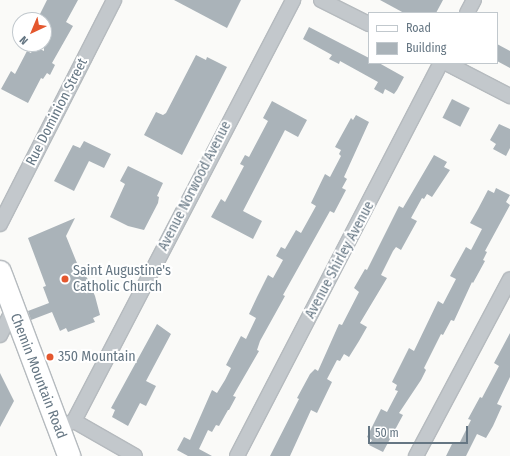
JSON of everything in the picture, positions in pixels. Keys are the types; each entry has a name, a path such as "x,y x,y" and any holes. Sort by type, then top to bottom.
{"main road":[{"name":"Chemin Mountain Road","path":"0,272 13,310 65,424 69,456"}],"street":[{"name":"Rue Dominion Street","path":"0,224 114,0"},
{"name":"Avenue Norwood Avenue","path":"65,424 293,0"},
{"path":"322,0 368,23"},
{"path":"468,12 474,0"},
{"name":"Avenue Shirley Avenue","path":"237,456 440,64"},
{"path":"448,64 510,96"},
{"path":"416,456 510,279"},
{"path":"0,335 13,310"},
{"path":"65,424 135,456"}],"building":[{"path":"47,0 78,0 66,22 73,26 52,63 55,65 50,75 47,73 43,79 41,78 28,103 1,89 11,71 15,74 26,52 52,52 52,12 41,12"},
{"path":"174,0 241,0 227,28"},
{"path":"380,0 443,0 437,12 402,12"},
{"path":"309,27 368,57 368,64 381,64 404,77 394,94 385,89 383,94 374,89 378,82 340,61 339,64 329,59 332,55 303,39"},
{"path":"498,45 510,51 510,68 498,62"},
{"path":"196,55 206,60 207,57 227,67 182,155 144,135 156,112 163,115 166,113"},
{"path":"452,99 470,108 460,127 442,118"},
{"path":"272,101 307,120 298,137 285,130 243,211 262,221 253,239 211,217 221,199 225,202 244,166 240,164 245,155 249,157 268,121 263,118"},
{"path":"356,115 369,122 344,177 347,179 342,188 346,190 334,213 330,211 283,295 285,296 260,341 257,350 259,351 233,396 236,397 229,410 219,426 216,425 212,432 208,430 199,449 212,456 188,456 177,450 184,437 190,440 212,390 217,393 225,380 231,368 226,365 241,336 246,339 256,318 249,314 257,297 268,275 273,278 283,260 276,256 281,247 285,249 296,230 301,233 316,206 311,203 325,174 330,177 341,156 339,154 341,150 335,147 351,118 353,120"},
{"path":"499,124 510,129 510,148 506,156 493,149 496,144 490,140"},
{"path":"84,141 111,154 104,168 89,161 74,191 54,181 73,145 80,148"},
{"path":"434,155 447,162 444,167 450,170 432,197 427,194 424,199 422,198 411,218 417,221 401,250 396,247 393,251 381,275 387,278 360,323 367,327 349,357 344,354 340,361 337,360 327,379 332,382 317,413 311,410 290,456 270,456 310,374 315,369 318,371 339,324 342,325 359,292 354,288 365,269 367,270 399,206 403,208"},
{"path":"128,166 163,183 157,196 159,197 158,203 144,230 128,226 110,217 125,184 120,181"},
{"path":"496,188 510,195 506,202 510,205 485,251 487,252 483,260 485,261 473,283 472,282 454,321 451,320 443,335 441,334 424,368 426,370 421,380 399,413 403,415 383,452 369,445 372,440 367,437 381,409 387,412 398,391 395,390 397,385 392,382 409,348 414,351 438,301 443,304 456,279 450,276 466,247 471,250 482,229 470,223 488,190 494,193"},
{"name":"Saint Augustine's Catholic Church","path":"75,218 66,236 81,273 84,271 95,296 100,315 93,318 95,322 68,332 66,328 60,331 52,312 31,320 28,311 49,303 43,287 46,286 28,238"},
{"path":"157,324 171,334 146,381 156,386 146,406 140,403 128,426 112,417 115,410 111,408"},
{"path":"510,333 510,377 497,404 502,406 493,426 486,438 477,434 466,456 446,456 453,442 459,444 471,420 468,419 480,397 482,398 499,366 494,363"},
{"path":"0,373 14,401 0,427"}],"place":[{"name":"Saint Augustine's Catholic Church","path":"65,279"},
{"name":"350 Mountain","path":"50,357"}]}
